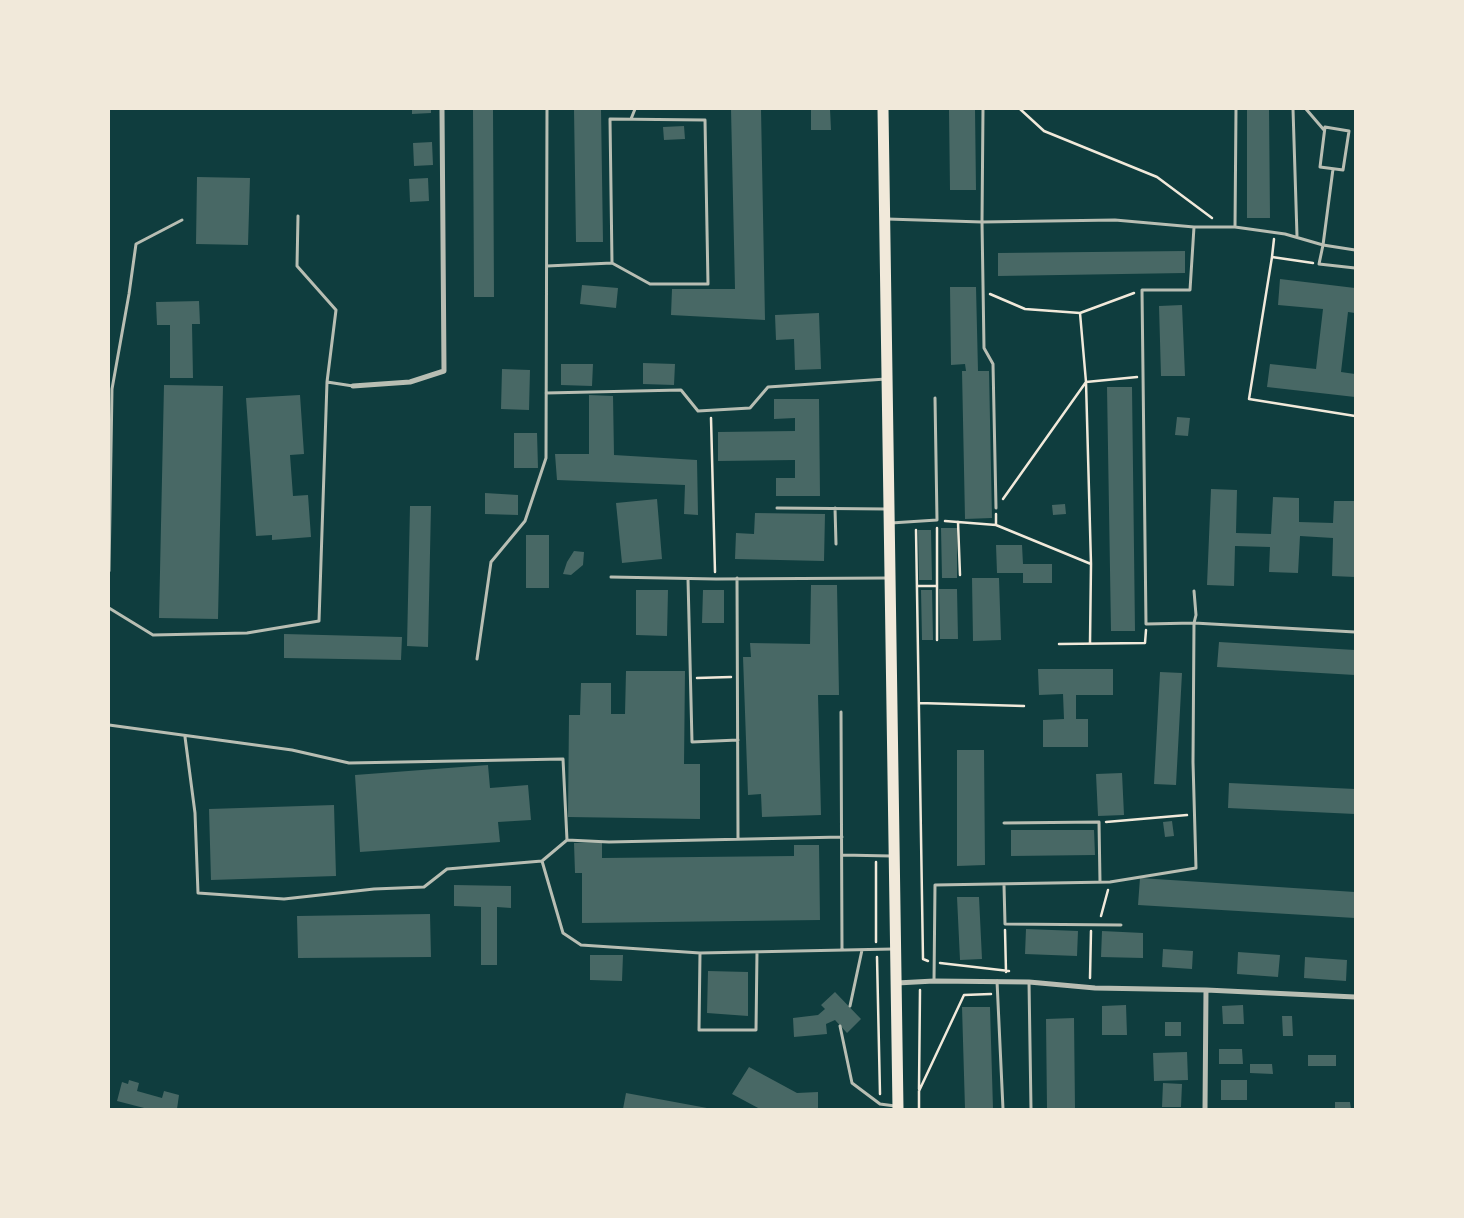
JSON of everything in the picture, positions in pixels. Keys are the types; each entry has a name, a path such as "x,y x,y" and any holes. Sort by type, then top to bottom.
{"main road":[{"path":"883,109 898,1108"}],"street":[{"path":"353,386 410,382 444,372 442,109"},
{"path":"897,983 934,980 1006,981 1090,987 1355,997"},
{"path":"1205,1109 1206,990"}],"lane":[{"path":"477,659 490,562 525,521 546,458 547,109"},
{"path":"631,119 635,109"},
{"path":"983,109 984,348 993,364 996,508"},
{"path":"1235,227 1236,109"},
{"path":"1292,109 1296,236"},
{"path":"1306,109 1324,131"},
{"path":"547,266 612,263 650,284 708,284 705,120 610,119 612,263"},
{"path":"1325,127 1349,131 1343,170 1333,168 1320,167 1325,127"},
{"path":"1333,168 1324,244 1319,264 1355,268"},
{"path":"109,608 153,635 247,633 319,621 327,382 336,310 297,266 298,216"},
{"path":"884,219 982,222 1115,220 1194,227 1235,227 1296,236 1355,250"},
{"path":"109,571 112,389 130,294 136,244 182,220"},
{"path":"1194,227 1190,290 1142,290 1146,624 1194,623 1355,632"},
{"path":"546,393 681,390 698,411 750,408 768,386 886,379"},
{"path":"327,382 353,386"},
{"path":"888,524 937,520 935,398"},
{"path":"776,508 888,509"},
{"path":"835,508 836,544"},
{"path":"611,577 688,579 890,578"},
{"path":"738,578 738,839"},
{"path":"688,579 692,742 738,740"},
{"path":"934,980 935,885 1110,882 1196,868 1193,762 1194,623 1196,615 1194,591"},
{"path":"841,712 842,950"},
{"path":"109,725 185,737 292,750 349,763 563,759 567,840"},
{"path":"185,737 195,813 198,893 284,899 374,889 424,887 447,869 542,861 567,840 608,842 842,837"},
{"path":"1004,823 1099,822 1100,882"},
{"path":"842,855 894,856"},
{"path":"542,861 563,932 581,945 700,953 896,948"},
{"path":"1004,885 1005,924 1121,925"},
{"path":"850,1006 862,950"},
{"path":"700,953 699,1030 756,1030 757,952"},
{"path":"997,981 1003,1109"},
{"path":"1028,982 1031,1109"},
{"path":"840,1026 852,1083 880,1104 898,1108"}],"path":[{"path":"1020,109 1044,131 1156,177 1223,227"},
{"path":"1275,232 1250,399 1355,416"},
{"path":"1272,258 1319,264"},
{"path":"984,291 1025,309 1080,313 1142,290"},
{"path":"1080,313 1086,382 1091,564 1090,643"},
{"path":"996,525 996,508 1086,382 1143,377"},
{"path":"711,410 716,579"},
{"path":"937,640 937,520 996,525 1091,564"},
{"path":"916,521 923,960"},
{"path":"958,522 960,576"},
{"path":"917,586 937,586"},
{"path":"1059,644 1145,643 1146,624"},
{"path":"690,678 738,677"},
{"path":"919,703 1024,706"},
{"path":"1099,822 1194,814"},
{"path":"876,856 876,950 880,1104"},
{"path":"1099,925 1110,882"},
{"path":"1005,924 1006,981"},
{"path":"1090,987 1091,925"},
{"path":"920,981 920,1109"},
{"path":"919,1091 964,995 998,994"}],"building":[{"path":"412,109 431,109 431,113 412,114"},
{"path":"574,109 601,109 603,242 576,242"},
{"path":"731,109 761,109 765,320 671,315 672,289 735,289"},
{"path":"811,109 830,109 831,130 811,130"},
{"path":"949,109 975,109 976,190 950,190"},
{"path":"1247,109 1269,109 1270,218 1247,218"},
{"path":"473,110 493,110 494,297 474,297"},
{"path":"684,126 685,139 664,140 663,127"},
{"path":"432,142 433,165 414,166 413,143"},
{"path":"197,177 250,178 248,245 196,244"},
{"path":"428,178 429,201 410,202 409,179"},
{"path":"1185,251 1185,273 998,276 998,253"},
{"path":"1280,279 1355,288 1355,313 1348,312 1341,372 1355,374 1355,397 1267,387 1270,364 1316,369 1323,309 1278,305"},
{"path":"582,285 618,288 616,308 580,304"},
{"path":"950,287 976,287 978,371 989,371 992,518 965,519 962,371 966,371 965,364 951,365"},
{"path":"199,301 200,324 192,324 193,378 170,378 170,325 157,325 156,302"},
{"path":"1182,305 1185,376 1161,376 1159,306"},
{"path":"819,313 821,369 795,370 794,339 776,340 775,315"},
{"path":"643,363 675,364 674,385 643,384"},
{"path":"561,364 593,364 592,386 561,385"},
{"path":"502,369 530,370 529,410 501,409"},
{"path":"164,385 223,386 218,619 159,618"},
{"path":"1107,387 1132,387 1135,631 1111,631"},
{"path":"300,395 304,454 290,455 293,496 308,495 311,537 272,540 272,535 256,536 246,398"},
{"path":"589,395 613,396 614,455 697,460 698,515 684,514 685,485 557,480 555,454 589,454"},
{"path":"774,399 819,399 820,496 776,496 776,478 795,478 795,460 718,461 718,432 795,431 795,418 774,419"},
{"path":"1177,417 1190,418 1188,436 1175,435"},
{"path":"514,433 537,433 538,468 514,468"},
{"path":"1211,489 1237,490 1236,533 1271,534 1273,497 1299,498 1299,522 1333,523 1334,501 1355,501 1355,577 1332,576 1333,538 1300,536 1298,573 1269,572 1270,547 1235,546 1234,586 1207,585"},
{"path":"485,493 518,495 518,515 485,514"},
{"path":"657,499 662,559 622,563 616,503"},
{"path":"1065,504 1066,514 1053,515 1052,505"},
{"path":"410,506 431,506 428,647 407,646"},
{"path":"755,513 825,514 824,561 735,559 736,533 754,534"},
{"path":"941,528 957,528 957,578 942,578"},
{"path":"918,530 931,530 932,580 919,580"},
{"path":"526,535 549,535 549,588 526,588"},
{"path":"996,545 1022,545 1023,564 1052,564 1052,583 1023,583 1023,573 997,573"},
{"path":"574,551 584,552 583,565 571,575 563,574 567,562"},
{"path":"972,578 999,578 1001,640 973,641"},
{"path":"811,585 837,585 839,695 818,695 821,815 762,817 761,794 748,795 743,657 751,657 750,643 810,644"},
{"path":"939,589 957,589 958,639 940,639"},
{"path":"636,590 668,590 667,636 636,635"},
{"path":"703,590 724,590 724,623 702,623"},
{"path":"921,590 932,590 933,640 922,640"},
{"path":"284,634 402,637 401,660 284,658"},
{"path":"1219,642 1355,650 1355,675 1217,667"},
{"path":"1038,669 1113,669 1113,695 1076,695 1076,719 1088,719 1088,747 1043,747 1043,720 1064,719 1063,694 1039,695"},
{"path":"626,671 685,671 684,764 700,764 700,819 568,817 569,715 580,715 581,683 611,683 611,714 625,714"},
{"path":"1160,672 1182,673 1176,785 1154,784"},
{"path":"957,750 984,750 985,865 957,866"},
{"path":"488,765 490,788 528,785 531,820 498,822 500,842 360,852 355,775"},
{"path":"1122,773 1124,815 1098,816 1096,774"},
{"path":"1229,783 1355,789 1355,814 1228,808"},
{"path":"334,805 336,876 211,880 209,809"},
{"path":"1172,821 1174,836 1165,837 1163,822"},
{"path":"1011,830 1094,830 1095,855 1011,856"},
{"path":"602,842 602,858 794,856 794,845 819,845 820,920 582,923 582,873 575,873 574,843"},
{"path":"1140,878 1355,892 1355,918 1138,905"},
{"path":"454,885 511,886 511,908 497,907 497,965 481,965 481,907 454,906"},
{"path":"957,897 979,897 982,959 960,960"},
{"path":"430,914 431,957 298,958 297,916"},
{"path":"1026,929 1078,931 1077,956 1025,954"},
{"path":"1102,931 1143,933 1143,958 1101,957"},
{"path":"1163,949 1193,951 1192,969 1162,967"},
{"path":"1238,952 1280,955 1278,977 1237,974"},
{"path":"590,955 623,955 622,981 590,980"},
{"path":"1305,957 1347,960 1346,981 1304,978"},
{"path":"708,971 748,972 748,1016 707,1013"},
{"path":"835,992 861,1019 847,1033 835,1020 826,1024 827,1034 794,1037 793,1018 818,1015 825,1009 821,1005"},
{"path":"1126,1005 1127,1035 1102,1035 1102,1006"},
{"path":"1243,1005 1244,1024 1223,1024 1222,1006"},
{"path":"962,1007 990,1007 993,1109 965,1109"},
{"path":"1282,1016 1292,1016 1293,1036 1283,1036"},
{"path":"1074,1018 1075,1109 1047,1109 1046,1019"},
{"path":"1165,1022 1181,1022 1181,1036 1165,1036"},
{"path":"1219,1049 1242,1049 1243,1064 1219,1064"},
{"path":"1187,1052 1188,1080 1154,1081 1153,1053"},
{"path":"1308,1055 1336,1055 1336,1066 1308,1066"},
{"path":"1250,1064 1272,1064 1273,1074 1250,1073"},
{"path":"749,1067 797,1093 818,1092 818,1109 760,1109 732,1094"},
{"path":"129,1080 139,1083 137,1091 162,1098 164,1091 179,1095 177,1109 148,1109 117,1101 122,1082 128,1084"},
{"path":"1221,1080 1247,1080 1247,1100 1221,1100"},
{"path":"1163,1083 1182,1084 1181,1107 1162,1107"},
{"path":"626,1093 707,1108 707,1109 623,1109"},
{"path":"1335,1102 1350,1102 1351,1109 1335,1109"}]}
